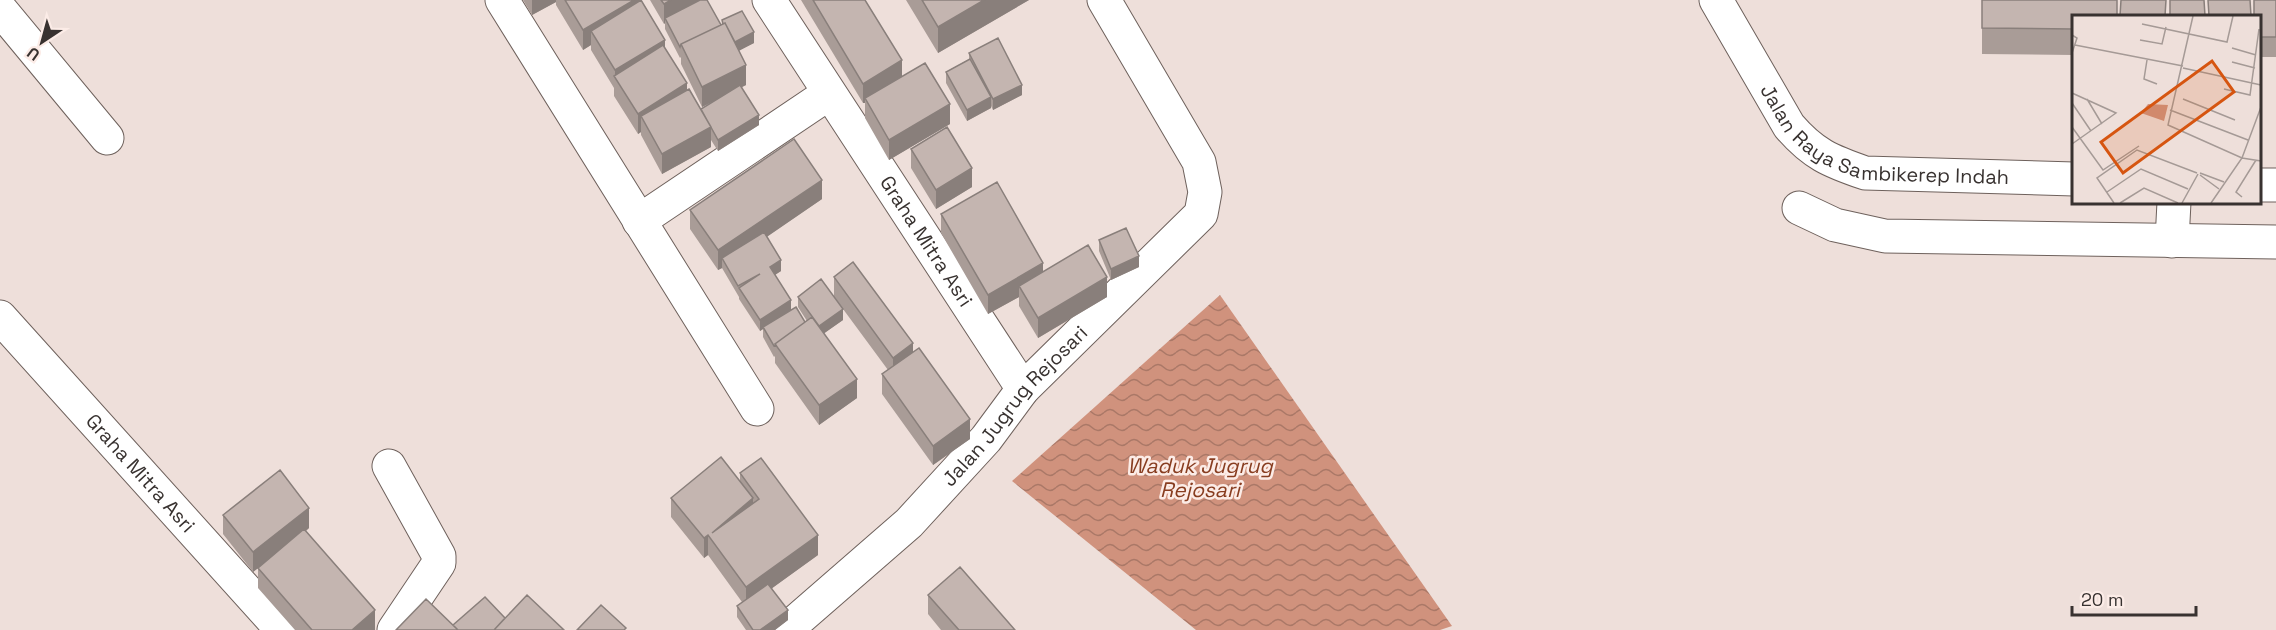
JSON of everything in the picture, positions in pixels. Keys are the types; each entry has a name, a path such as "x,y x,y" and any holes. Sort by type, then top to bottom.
{"street":[{"path":"502,0 757,409"},
{"name":"Graha Mitra Asri","path":"769,0 828,94 1023,389"},
{"name":"Jalan Jugrug Rejosari","path":"786,630 909,523 986,439 1023,389 1201,214 1205,192 1199,162 1104,0"},
{"name":"Jalan Raya Sambikerep Indah","path":"1716,0 1789,126 1805,144 1834,162 1864,173 2072,179"},
{"path":"0,9 107,138"},
{"path":"639,220 828,94"},
{"path":"2172,242 2174,204"},
{"path":"1799,208 1835,225 1885,236 2276,242"},
{"name":"Graha Mitra Asri","path":"0,317 282,630"},
{"path":"389,466 439,556 439,563 394,630"}],"water":[{"name":"Waduk Jugrug Rejosari","path":"1220,295 1452,626 1440,630 1196,630 1012,481"}],"building":[{"path":"565,0 634,0 583,30"},
{"path":"641,0 665,40 615,70 591,31"},
{"path":"700,0 707,0 721,25 681,44 680,47 665,18"},
{"path":"813,0 865,0 902,60 863,84"},
{"path":"922,0 984,0 938,27"},
{"path":"1982,0 2117,0 2117,15 2072,15 2072,29 1982,28"},
{"path":"2121,0 2166,0 2165,15 2120,15"},
{"path":"2170,0 2204,0 2205,15 2170,15"},
{"path":"2208,0 2250,0 2251,15 2209,15"},
{"path":"2254,0 2276,0 2276,37 2261,37 2261,15 2254,15"},
{"path":"742,11 754,32 735,42 722,20"},
{"path":"725,23 746,65 702,87 681,44"},
{"path":"998,38 1022,85 993,99 969,53"},
{"path":"663,45 687,83 638,114 614,76"},
{"path":"970,59 991,97 967,110 946,72"},
{"path":"925,63 950,104 889,140 865,98"},
{"path":"740,85 759,115 718,140 701,109"},
{"path":"689,89 711,127 662,154 641,116"},
{"path":"947,127 972,168 936,190 911,149"},
{"path":"794,139 822,180 718,250 690,210"},
{"path":"997,182 1043,263 988,295 941,214"},
{"path":"1126,228 1139,256 1111,269 1099,240"},
{"path":"764,232 781,260 770,267 791,300 760,320 739,288 760,274 738,286 722,258"},
{"path":"1088,245 1107,277 1038,318 1019,286"},
{"path":"853,262 913,343 893,358 834,277"},
{"path":"821,279 843,309 819,326 798,297"},
{"path":"796,307 805,322 774,346 763,327"},
{"path":"812,317 857,379 819,405 775,344"},
{"path":"919,348 970,419 933,446 882,374"},
{"path":"721,457 753,498 712,533 759,499 740,473 761,458 818,535 746,587 708,535 704,538 671,498"},
{"path":"280,470 309,508 253,552 223,515"},
{"path":"304,529 375,610 352,630 312,630 258,568"},
{"path":"960,567 1015,630 959,630 928,595"},
{"path":"768,584 788,610 760,630 753,630 737,606"},
{"path":"527,595 564,630 494,630"},
{"path":"485,597 505,618 494,630 458,630 453,625"},
{"path":"426,599 458,630 396,630"},
{"path":"601,605 626,628 624,630 577,630"}]}
